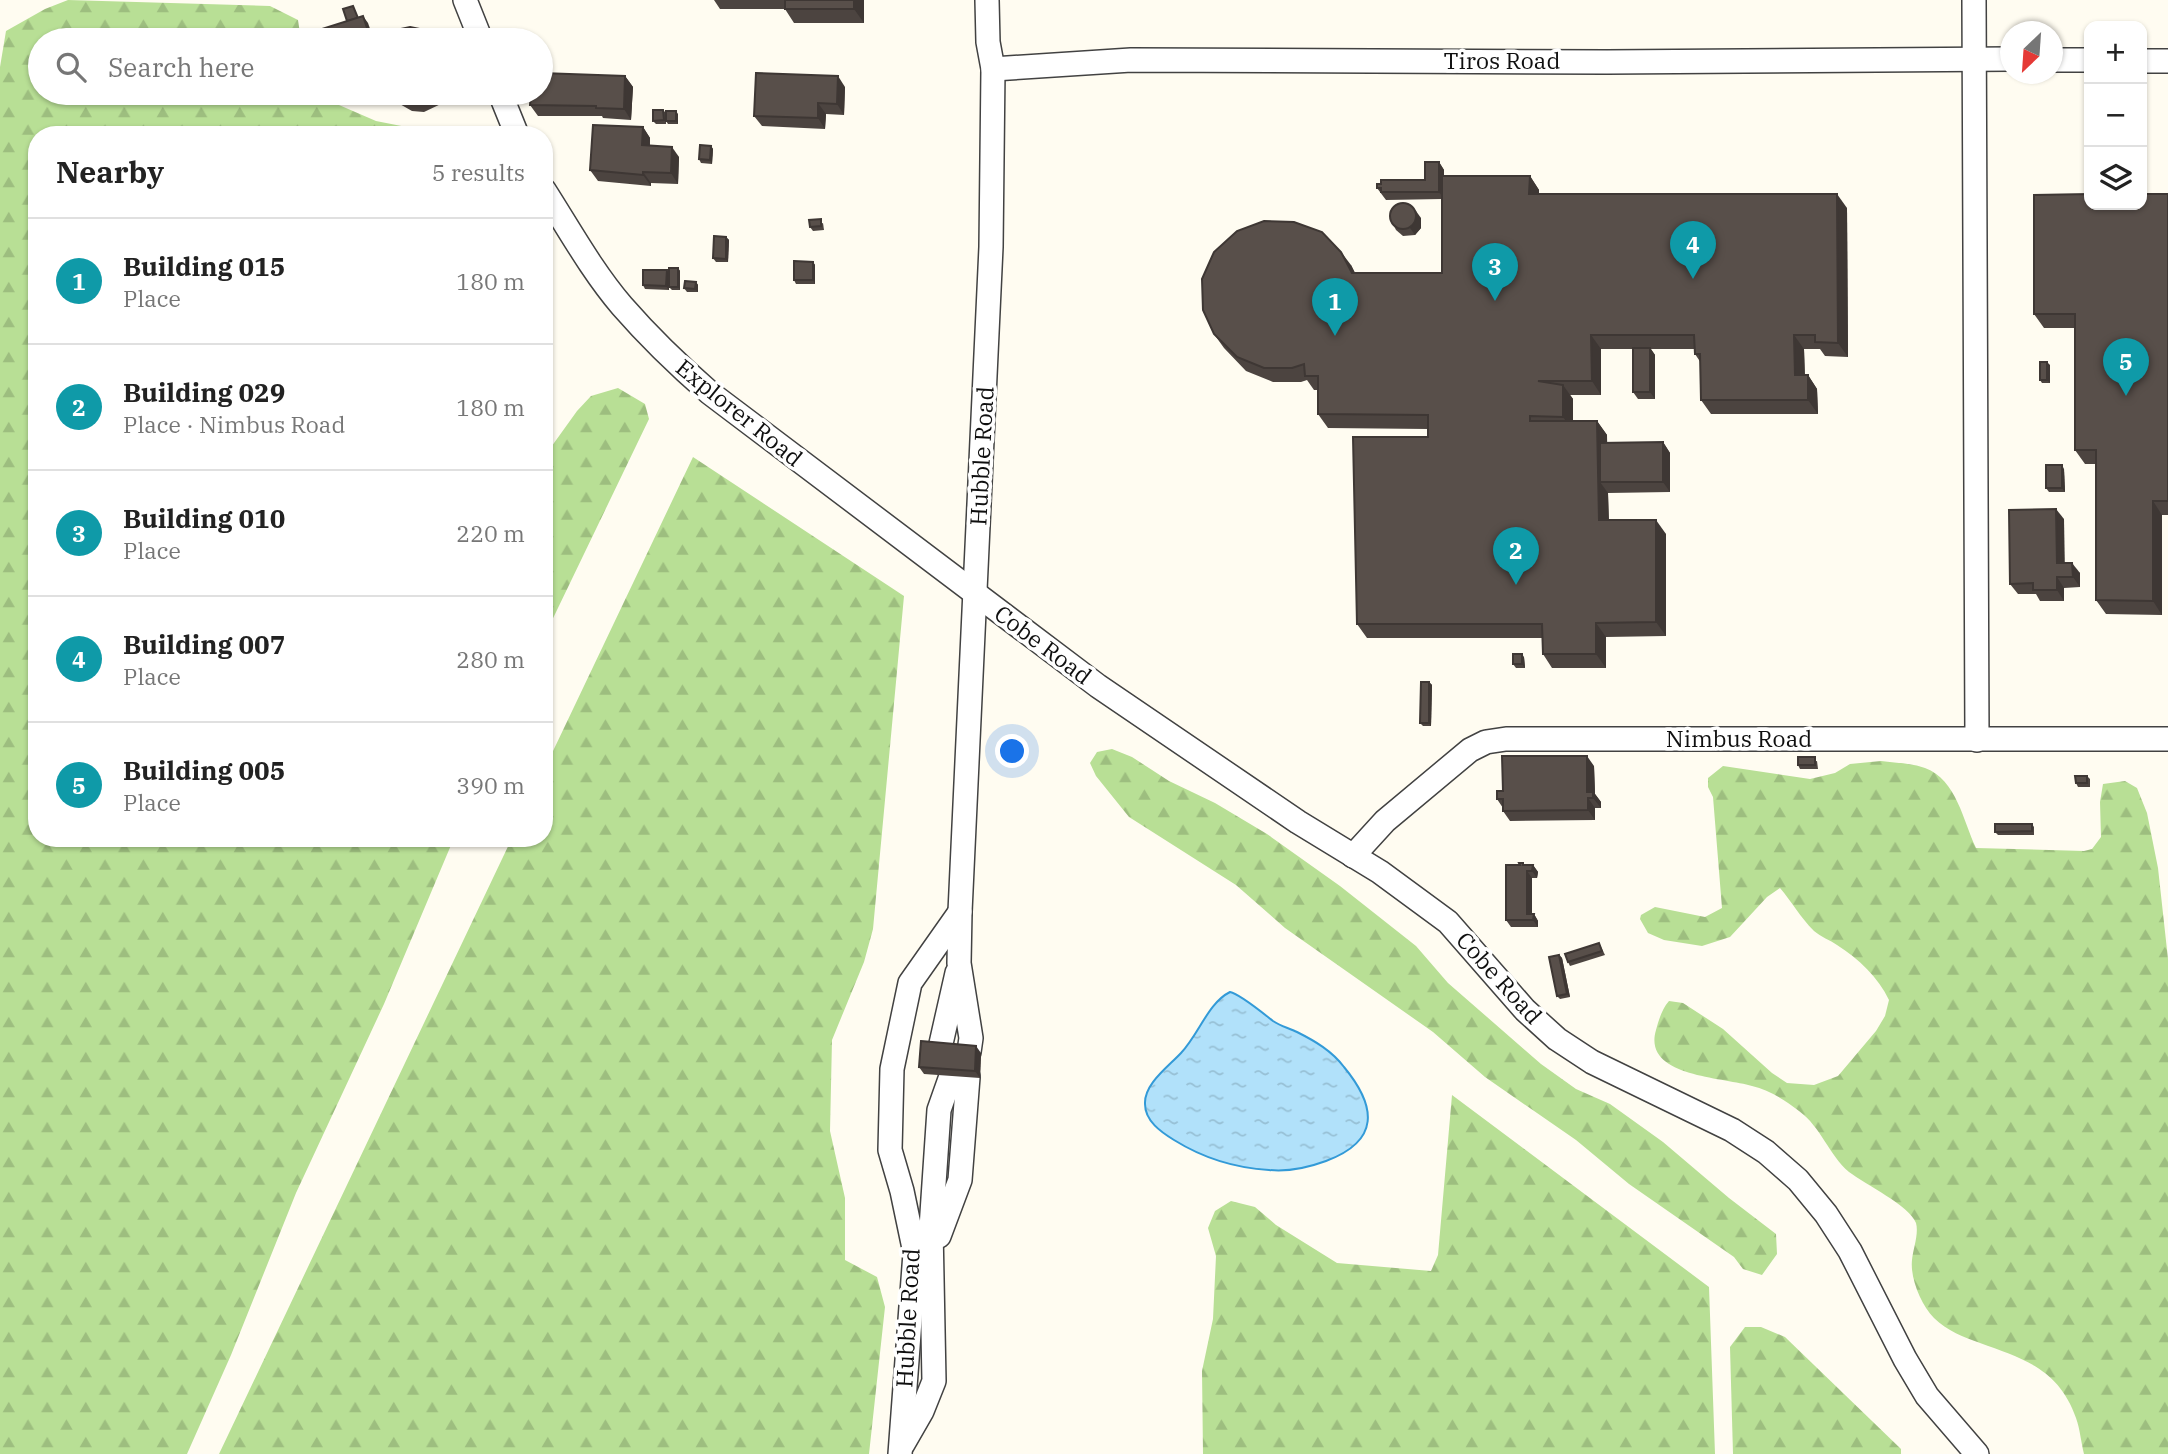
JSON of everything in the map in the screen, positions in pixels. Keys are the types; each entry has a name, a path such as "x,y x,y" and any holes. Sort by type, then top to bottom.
{"street":[{"path":"465,0 476,28"},
{"name":"Hubble Road","path":"959,963 951,993 954,1050 971,1038 959,963 991,247 993,68 988,42 986,0"},
{"path":"1974,0 1977,740"},
{"name":"Tiros Road","path":"993,68 1131,60 1620,62 2000,59"},
{"path":"2063,60 2084,60"},
{"path":"2147,61 2168,61"},
{"path":"505,105 513,126"},
{"name":"Explorer Road","path":"553,204 621,304 671,359 767,439 976,594"},
{"name":"Cobe Road","path":"976,594 1156,727 1298,822 1380,872 1448,922 1525,1010 1557,1038 1592,1062 1732,1130 1766,1152 1798,1180 1826,1214 1850,1251 1927,1396 1977,1454"},
{"name":"Nimbus Road","path":"1353,856 1385,821 1471,750 1486,742 1506,738 2168,739"},
{"name":"Hubble Road","path":"900,1452 915,1253 890,1150 892,1069 910,983 960,912"},
{"name":"Hubble Road","path":"900,1452 922,1411 934,1381 931,1228 939,1110 952,1076 960,1180 947,1211 933,1259"}],"green space":[{"path":"68,0 270,6 298,20 299,28 28,28 28,105 339,105 376,121 401,126 28,126 28,847 450,847 384,1004 296,1193 231,1355 187,1454 0,1454 0,67 6,31 45,9"},
{"path":"618,388 645,404 649,419 553,618 553,444 591,396"},
{"path":"693,457 904,596 873,929 864,962 832,1040 830,1131 845,1198 845,1260 877,1277 885,1307 869,1454 219,1454 508,847 553,847 553,751"},
{"path":"1112,749 1132,757 1169,781 1215,803 1267,834 1340,886 1416,946 1448,983 1541,1064 1576,1089 1610,1104 1663,1142 1776,1234 1777,1254 1762,1275 1743,1269 1734,1257 1629,1184 1576,1140 1485,1077 1433,1032 1285,928 1236,885 1129,817 1096,776 1090,763 1097,752"},
{"path":"1881,761 1920,766 1945,782 1958,802 1976,848 2092,849 2101,837 2100,802 2103,784 2125,781 2137,788 2147,813 2158,868 2168,959 2168,1454 2084,1454 2069,1401 2050,1377 2025,1361 1950,1330 1929,1313 1917,1291 1913,1275 1912,1260 1917,1227 1912,1216 1849,1172 1807,1118 1788,1103 1758,1088 1705,1077 1673,1066 1661,1057 1655,1046 1657,1026 1667,1004 1669,1001 1683,1003 1723,1029 1787,1083 1814,1085 1838,1076 1876,1031 1885,1016 1889,1000 1879,984 1853,956 1814,931 1780,888 1767,897 1730,937 1702,946 1664,940 1648,933 1640,919 1641,915 1655,907 1705,917 1722,908 1713,797 1708,787 1708,778 1723,766 1810,779 1835,773 1850,764"},
{"path":"1452,1095 1709,1287 1715,1454 1203,1454 1202,1371 1213,1319 1216,1256 1208,1228 1215,1211 1231,1201 1255,1207 1276,1225 1337,1263 1431,1271 1438,1255"},
{"path":"1745,1327 1761,1327 1785,1337 1901,1449 1901,1454 1733,1454 1730,1347"}],"water":[{"path":"1230,992 1246,1000 1276,1023 1329,1051 1355,1082 1363,1096 1368,1122 1364,1133 1344,1153 1305,1167 1284,1170 1256,1169 1220,1161 1196,1152 1169,1137 1151,1121 1145,1104 1148,1090 1181,1053 1210,1011"}],"building":[{"path":"785,0 854,0 854,9 785,9"},
{"path":"353,6 358,18 347,21 343,9"},
{"path":"363,16 367,28 325,28"},
{"path":"553,73 625,76 624,109 530,105 553,105"},
{"path":"756,73 838,76 837,104 818,103 818,118 754,116"},
{"path":"653,110 663,110 664,120 653,121"},
{"path":"666,111 676,111 676,121 666,121"},
{"path":"593,125 643,127 642,145 672,147 671,173 643,172 643,175 590,170"},
{"path":"700,145 711,146 710,160 699,159"},
{"path":"1425,162 1439,162 1439,192 1381,192 1381,188 1377,188 1381,180 1425,180"},
{"path":"1442,176 1530,176 1529,194 1837,194 1838,343 1815,342 1815,335 1794,335 1795,375 1808,375 1808,400 1701,400 1700,354 1695,354 1694,335 1591,335 1592,381 1538,381 1563,385 1563,417 1530,416 1530,421 1597,421 1599,520 1656,520 1656,622 1596,623 1596,654 1543,654 1542,624 1357,624 1353,437 1428,437 1428,415 1318,414 1318,376 1305,376 1304,364 1292,368 1264,368 1237,357 1214,334 1203,310 1202,279 1214,252 1237,231 1264,221 1294,222 1322,232 1341,252 1352,273 1442,273"},
{"path":"2084,194 2084,210 2147,210 2147,194 2168,194 2168,501 2153,501 2153,601 2096,600 2096,450 2075,450 2075,314 2034,314 2034,195"},
{"path":"1403,203 1412,207 1416,216 1412,225 1403,229 1394,225 1390,216 1394,207"},
{"path":"821,219 821,226 810,227 809,220"},
{"path":"714,236 726,237 726,259 713,258"},
{"path":"794,261 813,262 813,280 794,280"},
{"path":"669,268 678,268 678,287 669,287"},
{"path":"643,270 667,270 666,286 643,285"},
{"path":"685,281 696,282 695,289 684,288"},
{"path":"1633,348 1650,348 1650,392 1633,392"},
{"path":"2040,362 2047,362 2047,380 2040,380"},
{"path":"1663,442 1663,482 1600,482 1600,443"},
{"path":"2046,465 2062,465 2062,488 2046,488"},
{"path":"2056,509 2057,563 2072,563 2073,577 2057,577 2057,590 2033,590 2033,583 2010,584 2009,510"},
{"path":"1513,654 1522,654 1522,664 1513,664"},
{"path":"1421,682 1429,682 1429,723 1420,723"},
{"path":"1502,756 1587,756 1587,792 1593,792 1593,798 1588,798 1588,810 1503,811 1503,799 1497,799 1497,791 1503,791"},
{"path":"1798,757 1815,757 1815,765 1798,765"},
{"path":"2075,776 2087,776 2087,783 2076,783"},
{"path":"1995,824 2032,824 2032,831 1995,832"},
{"path":"1519,863 1533,865 1532,871 1527,871 1527,914 1534,914 1533,920 1506,920 1506,865 1520,865"},
{"path":"1599,943 1602,951 1568,962 1565,954"},
{"path":"1559,955 1567,994 1557,996 1549,957"},
{"path":"921,1041 976,1046 975,1071 919,1067"}],"place":[{"name":"Building 007","path":"1693,279"},
{"name":"Building 010","path":"1495,301"},
{"name":"Building 015","path":"1335,336"},
{"name":"Building 005","path":"2126,396"},
{"name":"Building 029","path":"1516,585"}]}
